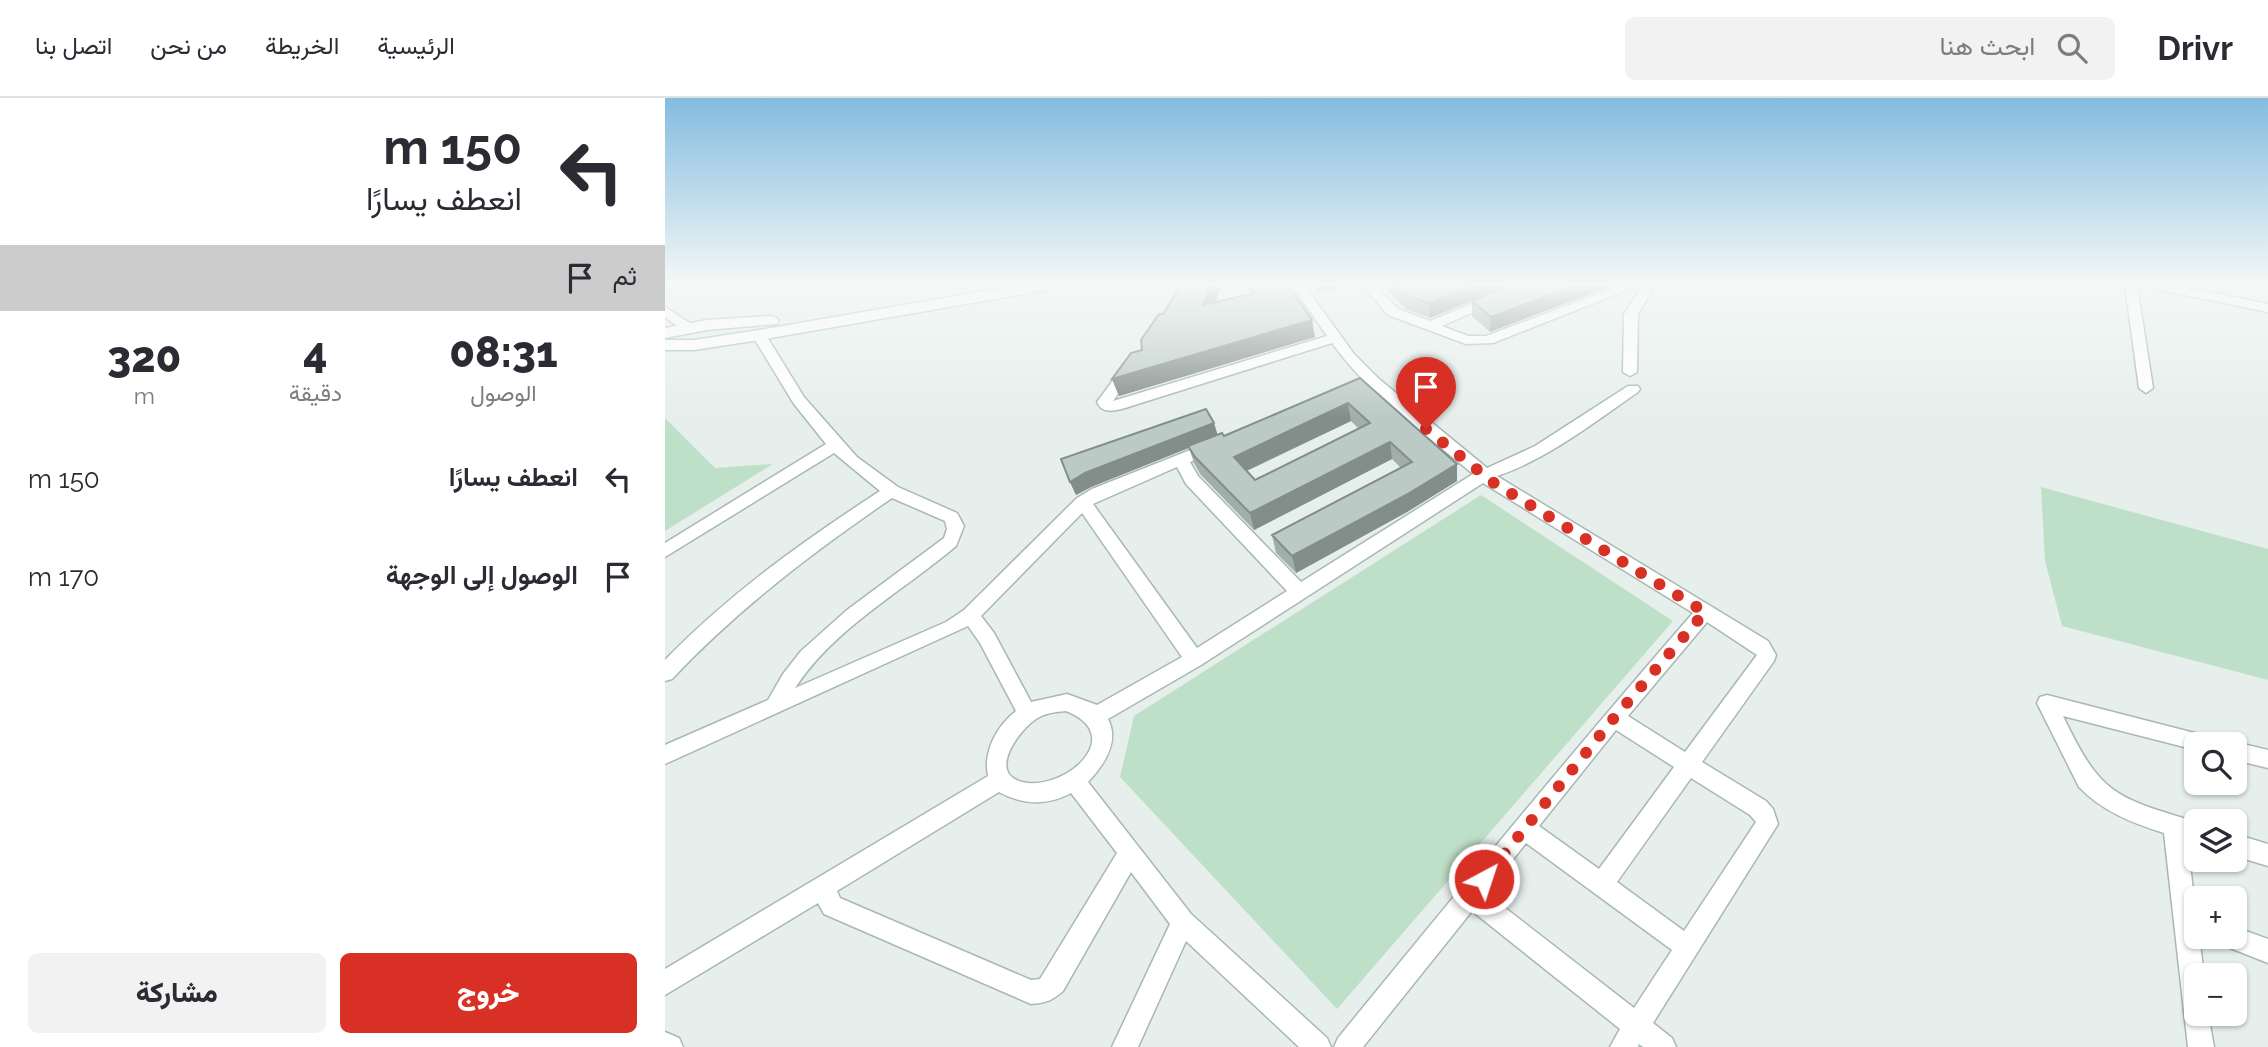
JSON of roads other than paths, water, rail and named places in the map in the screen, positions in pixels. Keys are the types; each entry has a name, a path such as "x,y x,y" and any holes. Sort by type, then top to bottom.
{"main road":[{"path":"673,345 675,337 686,329"},
{"path":"673,345 760,329"}],"street":[{"path":"762,329 786,384 836,445 891,491 951,517 956,523 956,532 941,550 903,577 827,639 782,690 775,706"},
{"path":"1329,329 1367,384 1484,475 1761,646 1767,655 1602,884"},
{"path":"1438,329 1466,340 1487,340 1516,329"},
{"path":"1630,372 1631,329"},
{"path":"2137,329 2146,388"},
{"path":"1135,362 1104,401 1106,406 1133,401 1335,338"},
{"path":"1098,715 1194,659 1484,475 1503,470 1597,414 1633,389"},
{"path":"665,755 925,640 970,615 1083,502 1098,493 1232,439"},
{"path":"665,551 836,445"},
{"path":"1181,460 1192,480 1299,592"},
{"path":"665,673 724,614 767,578 891,491"},
{"path":"1083,502 1194,659"},
{"path":"1347,1047 1614,718 1705,612"},
{"path":"970,615 987,638 1027,713"},
{"path":"1067,702 1085,705 1098,715 1104,730 1102,748 1092,766 1075,781 1054,791 1032,794 1013,790 1000,779 996,763 999,745 1010,727 1027,713 1047,704 1067,702"},
{"path":"2184,738 2047,703 2084,778 2099,793 2112,803 2184,828"},
{"path":"1614,718 1758,808 1767,824 1623,1047"},
{"path":"2247,754 2268,759"},
{"path":"665,984 1000,779"},
{"path":"1075,781 1183,922 1318,1047"},
{"path":"1525,829 1687,947"},
{"path":"2247,849 2268,856"},
{"path":"822,888 832,906 1031,992 1045,991 1055,982 1129,853"},
{"path":"1470,895 1663,1047"},
{"path":"1125,1047 1183,922"},
{"path":"2247,943 2268,951"},
{"path":"2198,1026 2200,1047"}]}
